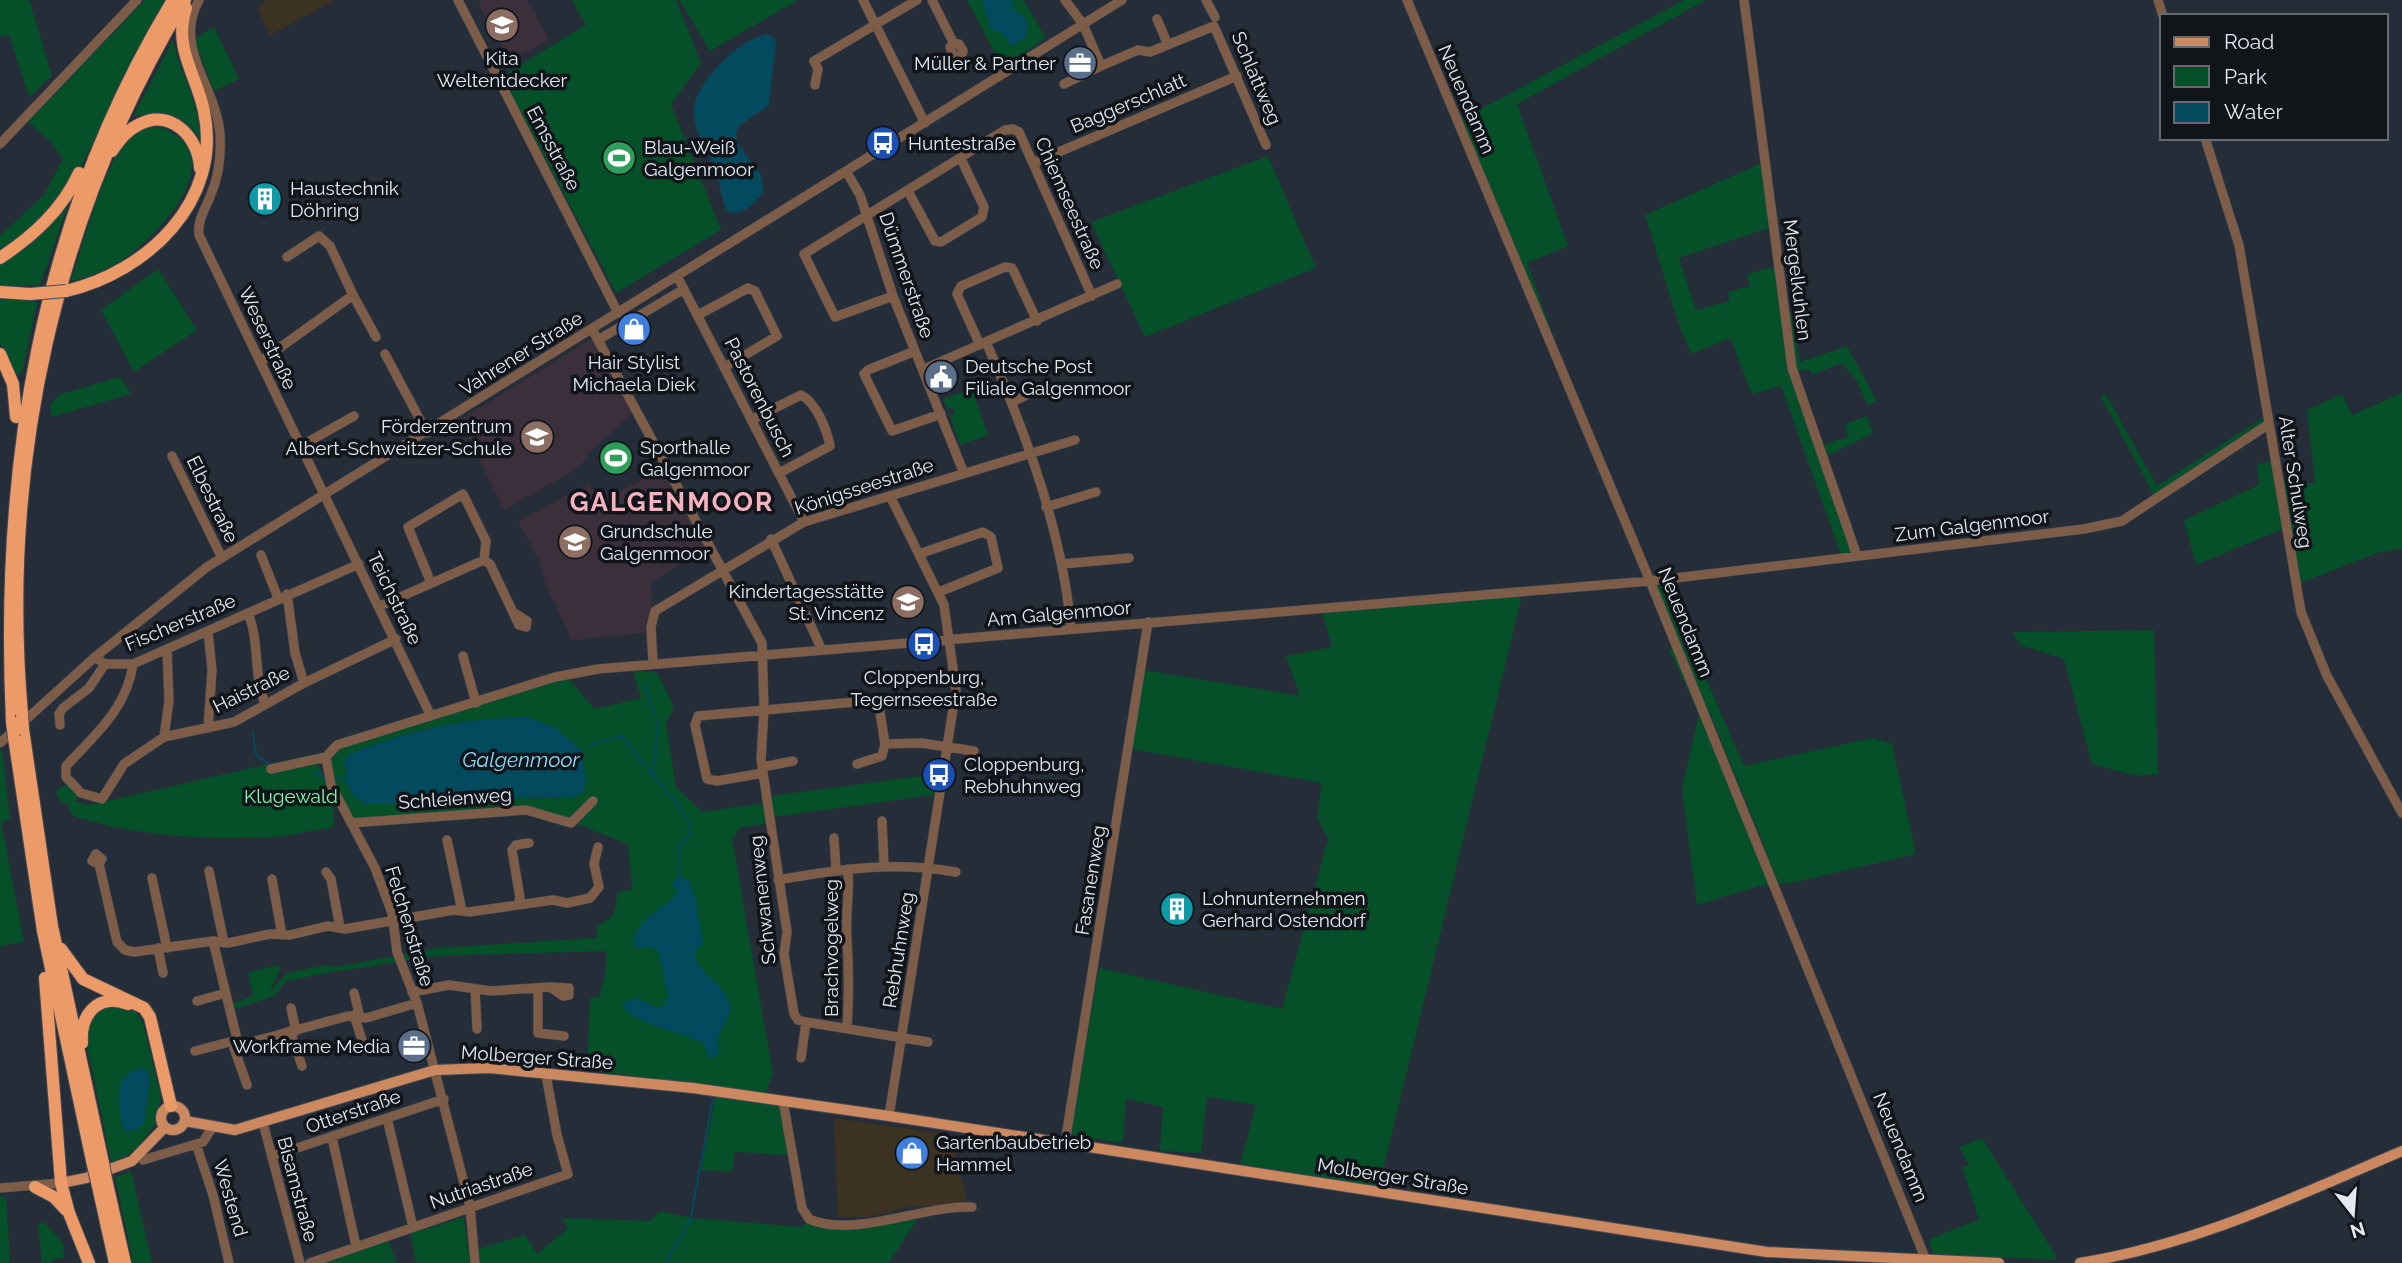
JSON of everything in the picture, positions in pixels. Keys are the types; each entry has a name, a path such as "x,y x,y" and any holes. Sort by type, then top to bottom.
{"highway":[{"path":"125,1263 98,1164 48,928 18,726 7,581 16,446 27,379 52,278 79,195 106,127 173,0"},
{"path":"0,292 30,294 66,291 110,277 150,252 183,216 200,178 207,150 207,132 199,96 181,44 181,24 188,0"},
{"path":"18,726 16,589 26,447 47,332 95,180 140,78 188,0"},
{"path":"95,180 102,174 124,134 142,122 159,121 178,125 189,134 196,145 200,178"},
{"path":"0,258 26,241 60,205 72,188 98,133 106,127"},
{"path":"0,354 13,384 16,446"},
{"path":"48,928 64,958 83,979 144,1008 150,1017 171,1106"},
{"path":"48,928 86,1088"},
{"path":"48,928 39,944 52,1043 61,1183 69,1213 89,1263"},
{"path":"98,1164 86,1088 81,1030 86,1014 96,1005 113,1000 135,1007 149,1025 157,1047"},
{"path":"102,1181 115,1263"},
{"path":"35,1186 54,1197 69,1213"}],"main road":[{"name":"Molberger Straße","path":"185,1121 212,1128 236,1130 435,1070 488,1068 693,1088 889,1116 1767,1252 1999,1263"},
{"path":"171,1106 184,1111 185,1121 175,1130 165,1127 161,1115 171,1106"},
{"path":"61,1183 86,1178 132,1161 165,1127"},
{"path":"2080,1263 2164,1245 2223,1227 2402,1151"}],"street":[{"path":"0,144 137,0"},
{"name":"Weserstraße","path":"199,0 190,22 189,42 215,106 220,154 199,232 299,447 325,496"},
{"name":"Emsstraße","path":"458,0 618,313"},
{"path":"863,0 925,123"},
{"path":"815,85 818,69 814,61 917,0"},
{"path":"932,0 954,44"},
{"path":"1065,0 1083,24 1101,66"},
{"name":"Vahrener Straße","path":"0,743 95,657 222,558 1122,0"},
{"name":"Schlattweg","path":"1206,0 1266,145"},
{"name":"Neuendamm","path":"1407,0 1650,581 1926,1260"},
{"name":"Mergelkuhlen","path":"1744,0 1792,368 1857,556"},
{"path":"1157,19 1168,45"},
{"path":"1064,84 1138,50 1150,52 1168,45 1215,21"},
{"name":"Baggerschlatt","path":"1033,163 1237,76"},
{"name":"Chiemseestraße","path":"893,296 835,317 804,254 1005,130 1013,129 1019,132 1092,296"},
{"name":"Alter Schulweg","path":"2206,140 2239,245 2295,586 2308,632 2327,676 2402,813"},
{"path":"908,191 935,241 941,242 982,217 984,208 961,159"},
{"name":"Dümmerstraße","path":"846,171 867,215 893,296 963,471"},
{"path":"287,257 319,236 330,246 376,337"},
{"path":"1037,321 1012,268 1005,267 961,286 957,294 1012,402 1030,451 1062,564 1071,628"},
{"name":"Pastorenbusch","path":"677,276 804,522"},
{"path":"924,369 1118,284"},
{"path":"698,315 748,288 755,291 760,300 775,329 776,340 725,367"},
{"path":"598,340 684,289"},
{"path":"260,362 353,295"},
{"name":"Schwanenweg","path":"592,330 762,643 763,770 787,932 784,954 794,1014 798,1020 806,1022"},
{"path":"915,351 868,370 864,374 867,385 892,431 941,414"},
{"path":"385,354 427,433"},
{"path":"1012,402 1037,390"},
{"path":"751,420 801,395 809,398 816,410 830,446 779,473"},
{"path":"299,447 354,416"},
{"name":"Zum Galgenmoor","path":"1650,581 2122,522 2269,424"},
{"name":"Königsseestraße","path":"653,663 651,627 654,611 771,539 804,522 891,498 963,471 1075,440"},
{"name":"Elbestraße","path":"172,456 222,558"},
{"path":"1046,507 1096,492"},
{"path":"431,583 408,527 463,494 486,541 484,560"},
{"name":"Teichstraße","path":"325,496 431,716"},
{"name":"Rebhuhnweg","path":"889,1116 956,690 947,614 939,592 891,498"},
{"path":"919,554 983,532 991,537 998,568 939,592"},
{"path":"771,539 821,648"},
{"path":"261,555 282,596 304,683"},
{"path":"1062,564 1129,558"},
{"path":"380,606 484,560"},
{"path":"484,560 490,564 516,614"},
{"name":"Fischerstraße","path":"95,657 105,664 134,664 359,564"},
{"name":"Am Galgenmoor","path":"271,769 326,757 337,745 566,674 762,653 951,640 1650,581"},
{"path":"248,613 255,634 257,676 265,704"},
{"name":"Fasanenweg","path":"1065,1143 1148,622"},
{"path":"208,631 212,670 208,728"},
{"name":"Haistraße","path":"134,664 130,685 122,702 66,766 63,778 76,790 102,799 124,764 164,737 234,722 304,683 396,639"},
{"path":"164,737 169,701 167,650"},
{"path":"463,656 476,703"},
{"path":"60,725 59,713 89,688 105,664"},
{"path":"793,761 763,770 706,779 695,725 698,716 903,698"},
{"path":"857,764 882,756 885,744 878,700"},
{"path":"885,744 921,743 974,751"},
{"name":"Felchenstraße","path":"326,757 326,772 331,786 375,868 392,921 400,961 417,1003 470,1206 475,1263"},
{"name":"Schleienweg","path":"351,823 526,810 571,823 593,801"},
{"path":"882,821 884,865"},
{"path":"834,838 836,870"},
{"path":"447,840 462,911"},
{"path":"518,904 520,898 512,850 516,845 529,843"},
{"path":"99,864 119,946 134,952 213,941 224,943 328,926 340,928 518,904 590,898 599,887 593,864 598,847"},
{"path":"778,880 884,865 928,867"},
{"name":"Rebhuhnweg","path":"928,867 956,872"},
{"name":"Brachvogelweg","path":"848,869 850,895 846,939 851,973 848,1028"},
{"path":"209,871 224,943"},
{"path":"326,872 331,879 340,928"},
{"path":"152,878 163,973"},
{"path":"272,879 282,935"},
{"path":"213,941 237,1042 234,1048 247,1085"},
{"path":"412,992 441,985 475,989 550,987"},
{"path":"538,988 538,1033 564,1037"},
{"path":"475,989 477,1029"},
{"path":"197,1001 226,993"},
{"path":"354,993 364,1046"},
{"path":"195,1051 237,1042 244,1044 417,1003"},
{"path":"291,1008 293,1031 302,1066"},
{"path":"801,1058 806,1022 901,1038"},
{"name":"Rebhuhnweg","path":"901,1038 928,1042"},
{"name":"Nutriastraße","path":"310,1263 568,1174 557,1135 546,1075"},
{"name":"Otterstraße","path":"273,1156 444,1099"},
{"path":"783,1101 802,1208 809,1219 830,1224 876,1222 918,1211 972,1208"},
{"path":"387,1118 413,1227"},
{"name":"Bisamstraße","path":"262,1123 273,1156 299,1263"},
{"path":"143,1160 196,1144 208,1138 212,1128"},
{"path":"332,1136 356,1246"},
{"name":"Westend","path":"196,1144 213,1195 229,1263"},
{"path":"0,1188 61,1183"}],"shaded area":[{"path":"266,0 335,0 270,35 258,8"},
{"path":"483,0 527,0 549,39 510,61 478,3"},
{"name":"Förderzentrum Albert-Schweitzer-Schule","path":"593,338 634,412 587,454 587,459 573,471 504,510 460,420"},
{"path":"664,468 706,547 651,583 652,608 645,622 646,633 572,640 546,586 540,562 518,521 589,484 601,501"},
{"path":"834,1118 952,1135 967,1203 910,1207 869,1217 838,1217"}],"green space":[{"path":"0,0 29,0 52,76 29,97 9,35 0,37"},
{"path":"145,0 165,0 71,186 60,200 0,255 0,236 44,195 63,159 51,142 28,122"},
{"name":"Blau-Weiß Galgenmoor","path":"572,0 676,0 701,63 671,104 721,230 616,293 502,76 586,25"},
{"path":"679,0 798,0 710,51"},
{"path":"967,0 1023,0 1046,38 1002,67"},
{"path":"1684,0 1706,0 1517,104 1568,246 1527,263 1551,329 1548,331 1462,119"},
{"path":"214,27 239,79 214,91 194,39"},
{"path":"173,40 197,113 200,139 190,127 173,116 134,115"},
{"path":"160,127 181,140 191,157 191,175 183,195 170,215 137,249 109,268 71,281 100,192 115,158 135,133"},
{"path":"1268,156 1316,268 1145,337 1091,222"},
{"path":"1762,163 1769,228 1679,258 1696,310 1730,301 1728,292 1750,286 1747,274 1776,269 1783,315 1792,312 1800,362 1847,346 1877,401 1867,405 1857,381 1842,363 1812,375 1808,369 1797,372 1817,447 1848,437 1845,424 1867,416 1873,433 1821,459 1852,553 1841,555 1781,386 1752,394 1730,338 1691,354 1679,325 1645,215"},
{"path":"63,208 67,208 40,285 0,286 0,263"},
{"path":"158,269 197,330 134,372 101,310"},
{"path":"0,298 37,302 22,373 19,375 14,373 0,343"},
{"path":"120,377 131,394 52,417 50,405 58,395"},
{"path":"972,389 988,435 960,445 950,415 955,414 953,407 947,409 943,399"},
{"path":"2105,393 2157,486 2264,417 2266,423 2155,497 2101,397"},
{"path":"2402,393 2402,549 2377,553 2298,584 2290,526 2196,565 2184,520 2259,485 2257,465 2273,460 2286,483 2315,483 2307,410 2342,394 2352,415"},
{"path":"1665,585 1744,766 1873,738 1892,744 1916,854 1796,882 1759,886 1697,905 1682,789 1699,714 1669,650 1679,645 1657,587","holes":["1710,713 1766,851 1758,855 1699,715"]},
{"path":"1519,592 1521,600 1379,1187 1240,1164 1256,1105 1207,1097 1201,1153 1160,1151 1163,1107 1126,1099 1123,1143 1070,1135 1099,968 1282,1009 1328,839 1317,818 1322,783 1131,749 1144,670 1300,696 1286,656 1332,647 1321,609"},
{"path":"2154,630 2158,774 2136,776 2092,764 2064,659 2020,645 2012,632"},
{"path":"633,670 657,673 674,707 666,724 676,787 702,812 765,803 768,823 740,828 732,839 773,1074 765,1094 587,1070 590,998 599,997 606,971 606,951 437,956 326,973 287,981 274,996 232,1010 231,1004 253,996 248,972 279,965 280,970 269,992 287,973 325,965 336,967 437,948 597,938 598,925 614,913 617,893 632,889 628,844 572,822 527,809 351,822 333,785 328,757 333,750 567,677 595,709 641,698","holes":["528,717 573,742 582,751 586,782 576,797 502,798 495,791 488,791 485,795 416,804 365,804 353,794 344,778 347,775 344,761 348,755 391,739 458,723"]},
{"path":"2,749 10,819 1,822 24,942 0,946 0,751"},
{"name":"Klugewald","path":"313,754 332,799 333,828 250,838 146,832 71,815 68,804 71,802 63,804 56,794 59,788 67,785 80,796 74,801 90,805"},
{"path":"937,774 934,795 773,817 770,796"},
{"path":"127,1006 136,1012 143,1023 161,1097 155,1125 149,1133 133,1152 111,1163 85,1035 93,1014 105,1007"},
{"path":"716,1095 779,1104 790,1155 735,1152 732,1172 701,1170"},
{"path":"1982,1138 2056,1260 1933,1254 1929,1239 1979,1220 1962,1167 1969,1165 1959,1147"},
{"path":"131,1171 152,1263 133,1263 115,1177"},
{"path":"0,1197 6,1197 10,1263 0,1263"},
{"path":"660,1211 691,1218 800,1227 809,1222 817,1226 920,1215 889,1263 479,1263 477,1249 525,1235 537,1254 568,1228 562,1218 650,1221"},
{"path":"464,1217 470,1263 416,1263 410,1234"},
{"path":"44,1222 63,1243 64,1258 54,1259 50,1263 42,1263 38,1225"},
{"path":"388,1241 397,1263 323,1263"}],"water":[{"path":"982,0 1011,0 1014,10 1027,19 1027,37 1011,46 1004,35 990,28"},
{"path":"768,34 776,40 769,105 740,125 736,132 737,143 761,175 764,191 744,211 728,212 714,167 696,126 694,108 703,85 722,62 745,43"},
{"name":"Galgenmoor","path":"528,717 556,728 582,751 586,782 584,791 576,797 502,798 495,791 488,791 486,795 416,804 365,804 353,795 344,778 347,775 344,761 348,755 391,739 458,723"},
{"path":"679,876 689,881 695,897 703,944 694,952 697,961 724,992 731,1010 717,1039 719,1053 712,1058 708,1057 704,1044 647,1023 628,1012 622,1005 635,997 657,1008 664,1006 668,997 659,952 650,947 635,948 633,942 645,920 678,893 672,882"},
{"path":"142,1068 147,1070 150,1080 144,1123 136,1130 125,1132 120,1111 120,1087 126,1075"}],"waterway":[{"path":"645,685 658,724 653,775"},
{"path":"253,733 256,754 269,765"},
{"path":"592,745 621,736 682,810 689,823 690,835 680,845 679,876"},
{"path":"315,773 326,778"},
{"path":"335,779 344,778"},
{"path":"672,1263 667,1260 690,1221 713,1099"}],"place":[{"name":"Kita Weltentdecker","path":"502,25"},
{"name":"Müller & Partner","path":"1080,63"},
{"name":"Huntestraße","path":"883,143"},
{"name":"Blau-Weiß Galgenmoor","path":"619,158"},
{"name":"Haustechnik Döhring","path":"265,199"},
{"name":"Hair Stylist Michaela Diek","path":"634,329"},
{"name":"Deutsche Post Filiale Galgenmoor","path":"941,377"},
{"name":"Förderzentrum Albert-Schweitzer-Schule","path":"537,437"},
{"name":"Sporthalle Galgenmoor","path":"616,458"},
{"name":"Grundschule Galgenmoor","path":"575,542"},
{"name":"Kindertagesstätte St. Vincenz","path":"908,602"},
{"name":"Cloppenburg, Tegernseestraße","path":"924,644"},
{"name":"Cloppenburg, Rebhuhnweg","path":"939,775"},
{"name":"Lohnunternehmen Gerhard Ostendorf","path":"1177,909"},
{"name":"Workframe Media","path":"414,1046"},
{"name":"Gartenbaubetrieb Hammel","path":"912,1153"}],"district":[{"name":"GALGENMOOR","path":"672,502"}]}
